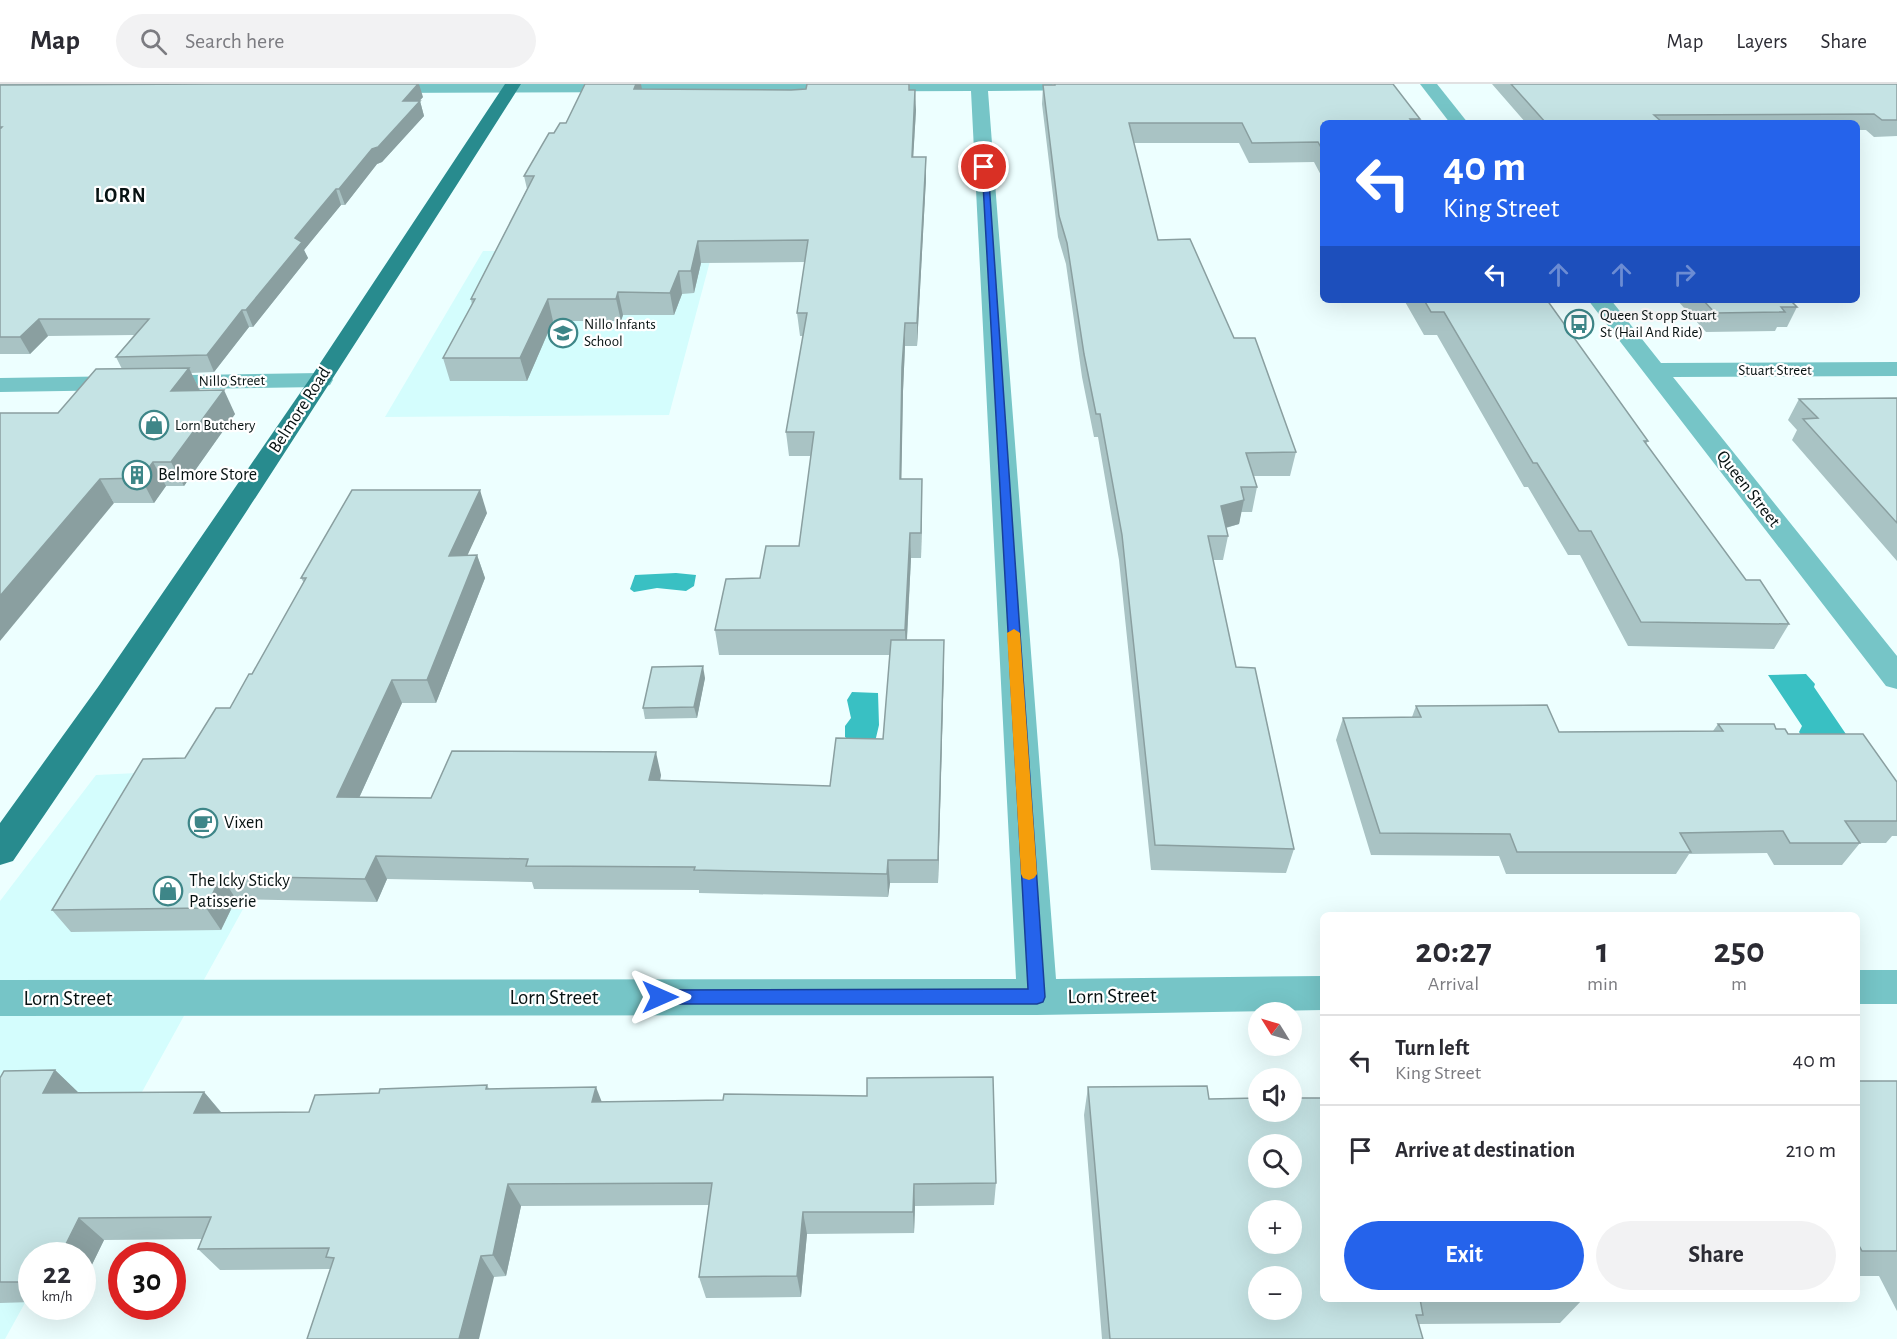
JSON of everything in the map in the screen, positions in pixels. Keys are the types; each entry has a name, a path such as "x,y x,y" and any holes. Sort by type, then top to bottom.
{"main road":[{"name":"Belmore Road","path":"0,851 110,695 321,380 512,86"}],"street":[{"path":"1428,84 1457,120"},
{"path":"979,85 1037,997"},
{"path":"360,89 512,86 1119,85"},
{"name":"Queen Street","path":"1601,303 1897,678"},
{"name":"Stuart Street","path":"1654,370 1897,369"},
{"name":"Nillo Street","path":"0,385 321,380"},
{"path":"1860,987 1897,987"},
{"name":"Lorn Street","path":"0,998 1037,997 1320,993"}],"shaded area":[{"name":"Nillo Infants School","path":"713,250 669,415 385,417 483,251"},
{"path":"323,764 59,1242 18,1242 18,1316 5,1339 0,1339 0,901 96,775"}],"water":[{"path":"676,573 696,575 694,586 686,591 657,588 634,592 630,589 635,575"},
{"path":"1806,674 1815,684 1814,687 1852,743 1807,744 1799,732 1802,726 1768,675"},
{"path":"852,692 878,693 879,725 875,742 852,743 845,737 845,726 851,718 847,700"}],"building":[{"path":"418,84 403,101 420,101 378,147 372,149 339,189 336,189 295,238 302,242 246,310 242,310 207,355 116,357 149,319 39,319 20,337 0,337 0,129 2,127 0,127 0,85"},
{"path":"585,84 636,84 634,89 791,90 806,89 807,84 909,84 909,90 915,90 912,157 926,157 917,323 905,323 900,479 922,479 921,533 910,533 905,630 715,630 726,579 760,578 766,546 799,546 814,432 786,432 807,313 797,313 808,240 698,241 691,271 679,271 670,293 618,292 616,299 548,299 520,358 443,358 475,299 471,299 534,176 524,176 549,133 554,133 560,123 566,123"},
{"path":"1393,84 1420,119 1320,120 1320,146 1318,142 1252,143 1242,123 1129,123 1158,240 1190,239 1234,338 1255,338 1296,452 1246,453 1257,487 1241,487 1244,500 1221,506 1228,536 1208,536 1236,667 1255,668 1294,849 1155,845 1122,535 1100,414 1096,414 1084,354 1067,243 1059,216 1043,85"},
{"path":"1511,84 1897,84 1897,120 1882,120 1874,114 1654,115 1660,120 1543,120"},
{"path":"1426,303 1549,303 1648,441 1644,441 1746,580 1760,580 1789,624 1641,622 1591,531 1579,531 1537,463 1533,463 1444,312 1431,312"},
{"path":"1706,303 1793,303 1797,307 1781,307 1785,312 1715,313"},
{"path":"189,368 171,391 224,390 171,462 153,462 141,478 100,479 0,596 0,413 58,413 96,369"},
{"path":"1897,398 1897,523 1803,419 1818,418 1799,399"},
{"path":"352,490 480,490 449,556 477,555 427,680 392,680 337,797 431,798 452,751 656,752 649,780 830,786 836,738 883,739 891,640 944,640 938,860 888,860 887,874 694,870 695,867 526,866 528,859 376,856 365,879 221,876 206,908 52,910 143,759 185,758 216,708 230,708 249,674 252,674 306,578 301,578"},
{"path":"703,666 694,707 643,708 652,667"},
{"path":"1547,705 1559,732 1723,731 1718,724 1774,724 1776,729 1785,729 1788,734 1863,734 1897,782 1897,821 1845,821 1860,843 1790,843 1783,831 1680,833 1691,852 1517,852 1510,834 1380,833 1343,718 1421,717 1416,706"},
{"path":"55,1070 43,1093 204,1092 194,1113 309,1112 315,1095 379,1093 380,1089 487,1085 486,1089 596,1087 592,1102 723,1100 724,1094 867,1096 867,1078 993,1077 996,1183 914,1184 913,1212 803,1212 797,1276 699,1277 712,1183 508,1184 493,1255 481,1256 459,1339 307,1339 334,1258 326,1257 329,1248 198,1249 211,1217 79,1218 67,1242 18,1242 18,1282 0,1282 0,1078 4,1071"},
{"path":"1860,1081 1897,1081 1897,1251 1862,1251 1860,1247"},
{"path":"1207,1086 1209,1099 1248,1098 1248,1122 1302,1122 1302,1098 1320,1098 1320,1302 1421,1302 1423,1315 1416,1315 1423,1339 1110,1339 1088,1087"}],"slow traffic":[{"path":"1014,633 1029,874"}],"place":[{"name":"Queen St opp Stuart St (Hail And Ride)","path":"1579,324"},
{"name":"Nillo Infants School","path":"563,333"},
{"name":"Lorn Butchery","path":"154,425"},
{"name":"Belmore Store","path":"137,475"},
{"name":"Vixen","path":"203,823"},
{"name":"The Icky Sticky Patisserie","path":"168,891"}],"district":[{"name":"LORN","path":"121,196"}],"route":[{"path":"660,997 1037,997 984,167"}]}
